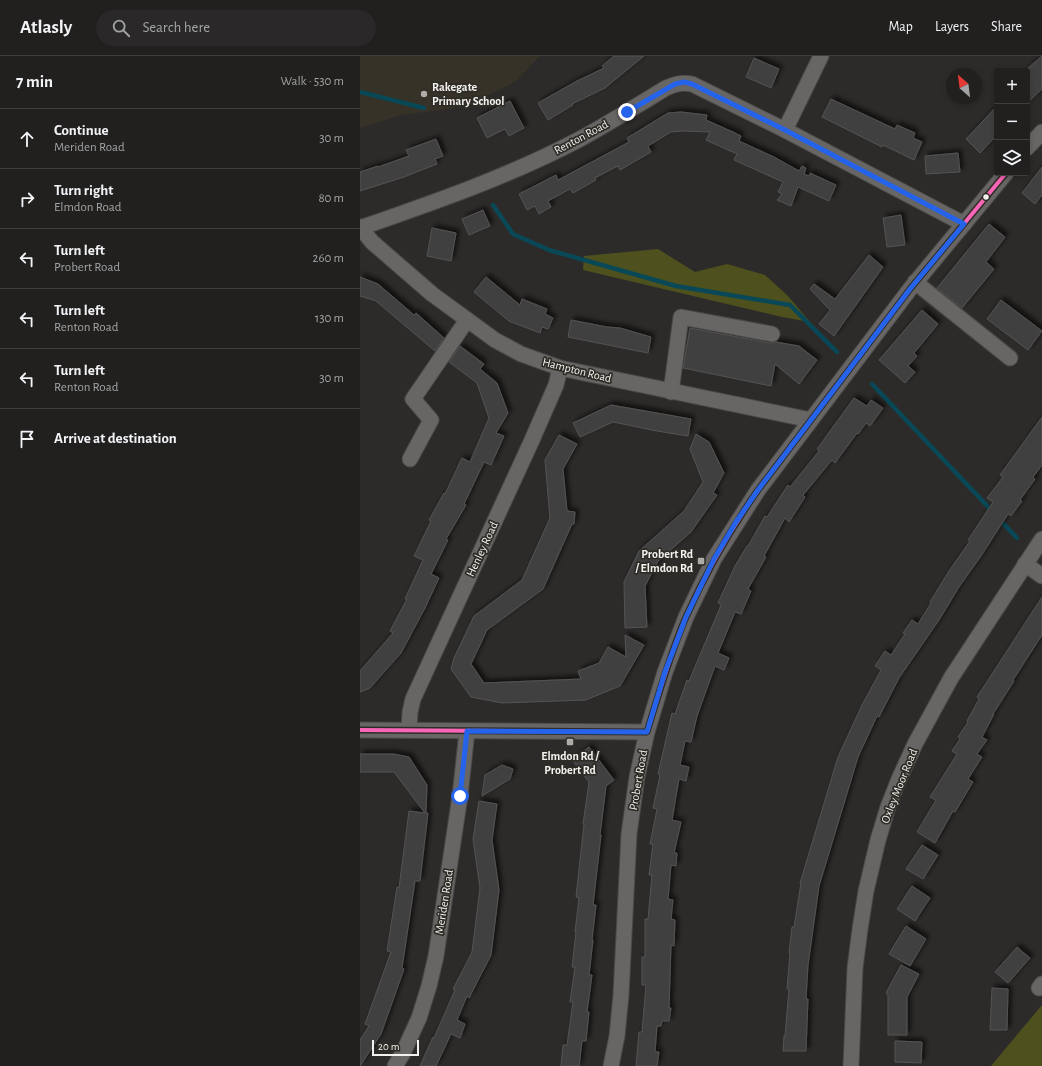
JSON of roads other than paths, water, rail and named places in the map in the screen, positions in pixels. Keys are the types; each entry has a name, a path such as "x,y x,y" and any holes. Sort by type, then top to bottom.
{"street":[{"path":"785,130 821,56"},
{"name":"Renton Road","path":"360,228 488,181 543,157 580,139 675,84 684,82 692,84 785,130 964,224"},
{"path":"1030,145 1042,132"},
{"name":"Probert Road","path":"611,1066 617,1036 621,995 629,834 637,777 647,732 665,672 686,617 714,559 736,522 758,490 915,282 1004,176"},
{"name":"Hampton Road","path":"360,228 372,242 432,294 495,340 521,354 560,368 811,420"},
{"path":"915,282 1010,358"},
{"path":"671,392 681,317 772,334"},
{"path":"410,459 431,420 413,399 467,320"},
{"name":"Henley Road","path":"409,730 410,712 413,699 532,440 556,385 560,368"},
{"name":"Oxley Moor Road","path":"851,1066 855,968 860,929 866,891 888,807 908,758 951,678 1042,539"},
{"path":"1025,564 1042,576"},
{"path":"360,730 647,732"},
{"name":"Meriden Road","path":"395,1066 403,1053 419,1018 436,956 460,796 467,731"}],"waterway":[{"path":"360,92 424,108"},
{"path":"493,205 513,234 549,250 676,286 790,305 837,352"},
{"path":"872,384 993,512"},
{"path":"999,519 1017,538"}],"place":[{"name":"Rakegate Primary School","path":"424,94"},
{"name":"Probert Rd / Elmdon Rd","path":"701,561"},
{"name":"Elmdon Rd / Probert Rd","path":"570,742"}]}
